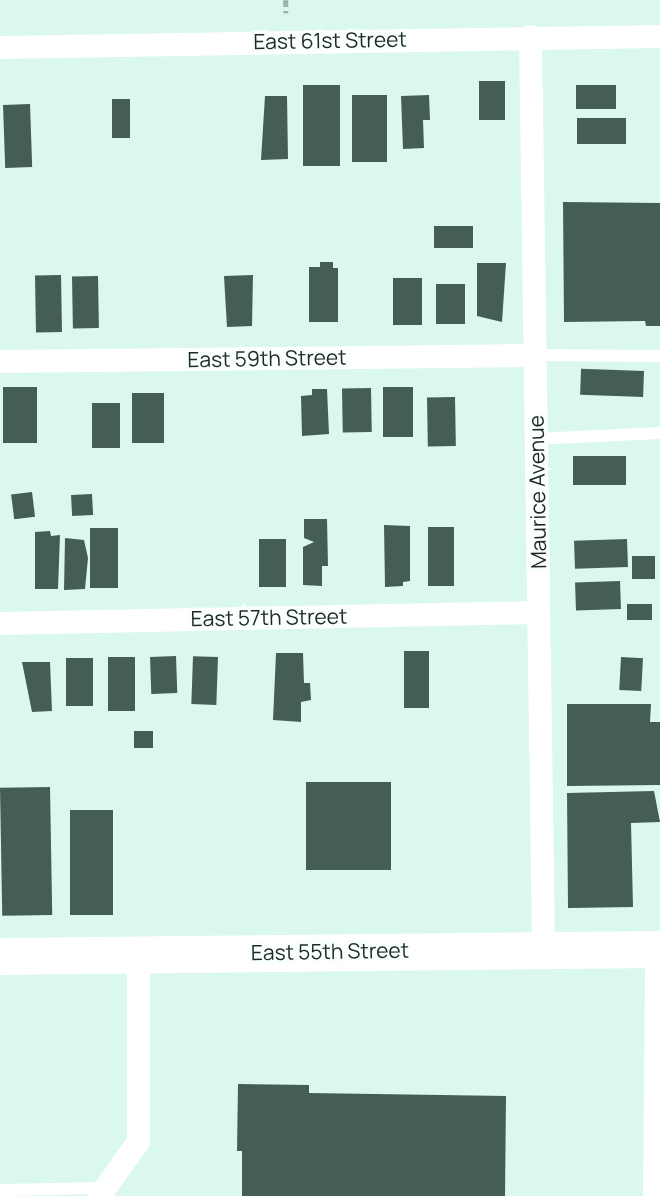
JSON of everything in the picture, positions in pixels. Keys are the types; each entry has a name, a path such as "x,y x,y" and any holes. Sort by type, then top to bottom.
{"main road":[{"name":"East 55th Street","path":"0,956 658,948"}],"street":[{"name":"East 61st Street","path":"0,47 530,36 660,36"},
{"name":"Maurice Avenue","path":"530,36 543,948"},
{"name":"East 59th Street","path":"0,361 535,355"},
{"name":"East 57th Street","path":"0,623 538,612"},
{"path":"654,1196 658,948"},
{"path":"102,1192 138,1141 138,955"}],"lane":[{"path":"535,355 660,356"},
{"path":"536,439 660,433"},
{"path":"0,1190 102,1192"}],"path":[{"path":"286,0 286,13"}],"building":[{"path":"479,81 505,81 505,120 479,120"},
{"path":"303,85 340,85 340,166 303,166"},
{"path":"576,85 616,85 616,109 576,109"},
{"path":"352,95 387,95 387,162 352,162"},
{"path":"429,95 430,120 423,120 424,148 403,149 401,96"},
{"path":"265,96 287,96 288,159 261,160"},
{"path":"112,99 130,99 130,138 112,138"},
{"path":"30,104 32,167 5,168 3,105"},
{"path":"577,118 626,118 626,144 577,144"},
{"path":"563,202 660,203 660,326 646,326 645,321 564,322"},
{"path":"434,226 473,226 473,248 434,248"},
{"path":"320,262 333,262 333,268 338,268 338,322 309,322 309,267 320,267"},
{"path":"477,263 506,263 502,322 477,316"},
{"path":"35,275 61,275 62,332 36,332"},
{"path":"253,275 252,326 227,327 224,276"},
{"path":"72,276 98,276 99,328 73,328"},
{"path":"393,278 422,278 422,325 393,325"},
{"path":"436,284 465,284 465,324 436,324"},
{"path":"581,369 644,371 643,397 580,395"},
{"path":"3,387 37,387 37,443 3,443"},
{"path":"383,387 413,387 413,437 383,437"},
{"path":"371,388 372,432 343,432 342,389"},
{"path":"312,389 327,389 329,434 302,436 301,396 312,395"},
{"path":"132,393 164,393 164,443 132,443"},
{"path":"427,397 455,397 456,446 428,446"},
{"path":"92,403 120,403 120,448 92,448"},
{"path":"573,456 626,456 626,485 573,485"},
{"path":"32,492 35,517 14,519 11,495"},
{"path":"92,494 93,515 72,516 71,495"},
{"path":"304,519 327,519 328,566 322,566 322,586 303,585 303,547 314,542 304,538"},
{"path":"384,525 410,526 410,581 403,582 403,586 385,587"},
{"path":"428,527 454,527 454,586 428,586"},
{"path":"90,528 118,528 118,588 90,588"},
{"path":"50,531 51,536 60,535 58,589 35,589 35,532"},
{"path":"65,538 84,540 88,558 85,589 64,590"},
{"path":"259,539 286,539 286,587 259,587"},
{"path":"627,539 628,567 575,569 574,541"},
{"path":"632,556 655,556 655,579 632,579"},
{"path":"620,581 621,609 576,611 575,583"},
{"path":"627,604 652,604 652,620 627,620"},
{"path":"404,651 429,651 429,708 404,708"},
{"path":"276,653 303,653 304,683 310,683 311,700 301,702 301,722 273,720"},
{"path":"176,656 177,693 151,694 150,657"},
{"path":"193,656 218,657 216,705 191,704"},
{"path":"108,657 135,657 135,711 108,711"},
{"path":"621,657 643,658 641,691 619,690"},
{"path":"66,658 93,658 93,706 66,706"},
{"path":"22,662 50,662 52,711 32,712"},
{"path":"567,704 651,704 650,722 660,722 660,785 567,786"},
{"path":"134,731 153,731 153,748 134,748"},
{"path":"306,782 391,782 391,870 306,870"},
{"path":"50,787 52,915 2,916 0,788"},
{"path":"654,791 660,822 631,823 633,907 568,908 567,793"},
{"path":"70,810 113,810 113,915 70,915"},
{"path":"238,1084 309,1085 309,1093 506,1096 505,1196 242,1196 242,1151 237,1151"}]}
